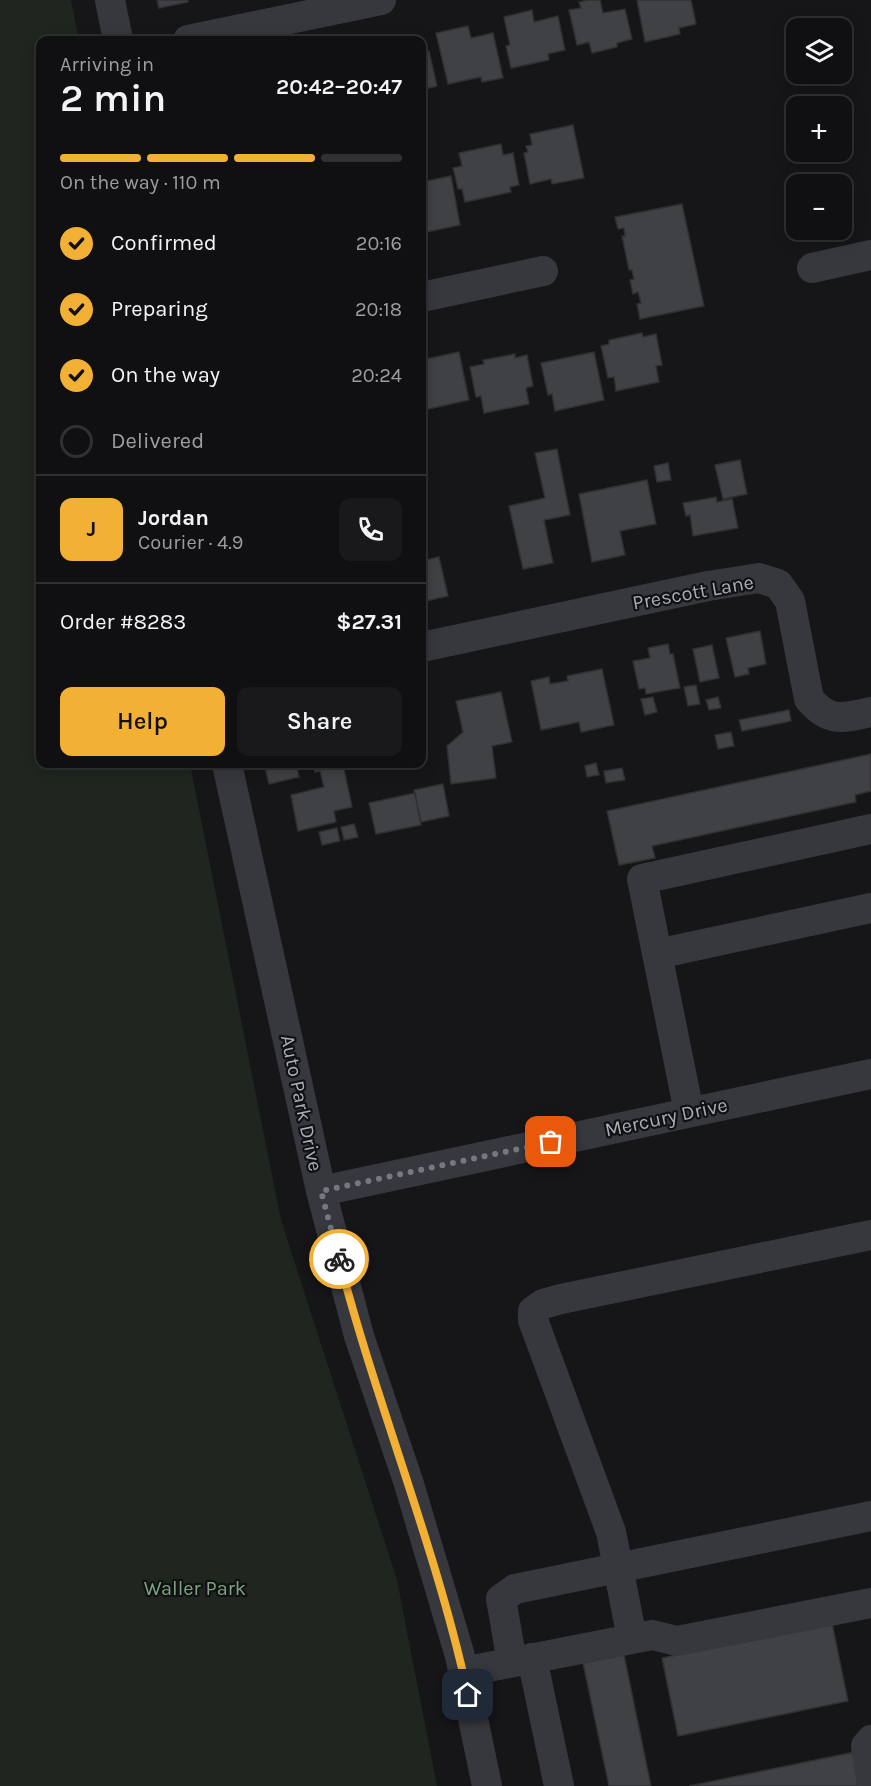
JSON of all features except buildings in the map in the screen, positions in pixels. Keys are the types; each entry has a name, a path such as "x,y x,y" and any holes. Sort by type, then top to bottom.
{"street":[{"path":"110,0 117,36"},
{"path":"207,36 381,0"},
{"path":"812,268 871,255"},
{"path":"426,296 543,271"},
{"name":"Prescott Lane","path":"426,646 708,586 759,578 778,584 790,601 809,699 820,712 831,717 847,717 871,712"},
{"name":"Auto Park Drive","path":"228,768 321,1191 359,1336 409,1484 463,1672 487,1786"},
{"path":"689,1112 642,879 871,829"},
{"path":"657,954 871,908"},
{"name":"Mercury Drive","path":"321,1191 871,1074"},
{"path":"632,1638 610,1532 532,1320 533,1311 543,1304 561,1299 871,1235"},
{"path":"559,1786 522,1660 501,1610 501,1599 507,1592 871,1516"},
{"path":"463,1672 632,1638 652,1635 677,1641 871,1603"},
{"path":"871,1740 867,1746 871,1779"}],"green space":[{"name":"Waller Park","path":"0,0 71,0 78,36 36,36 36,768 191,768 281,1220 397,1580 437,1786 0,1786"}],"way so far":[{"path":"339,1259 321,1191 551,1142"}],"route":[{"path":"339,1259 359,1336 409,1484 460,1656 468,1695"}]}
